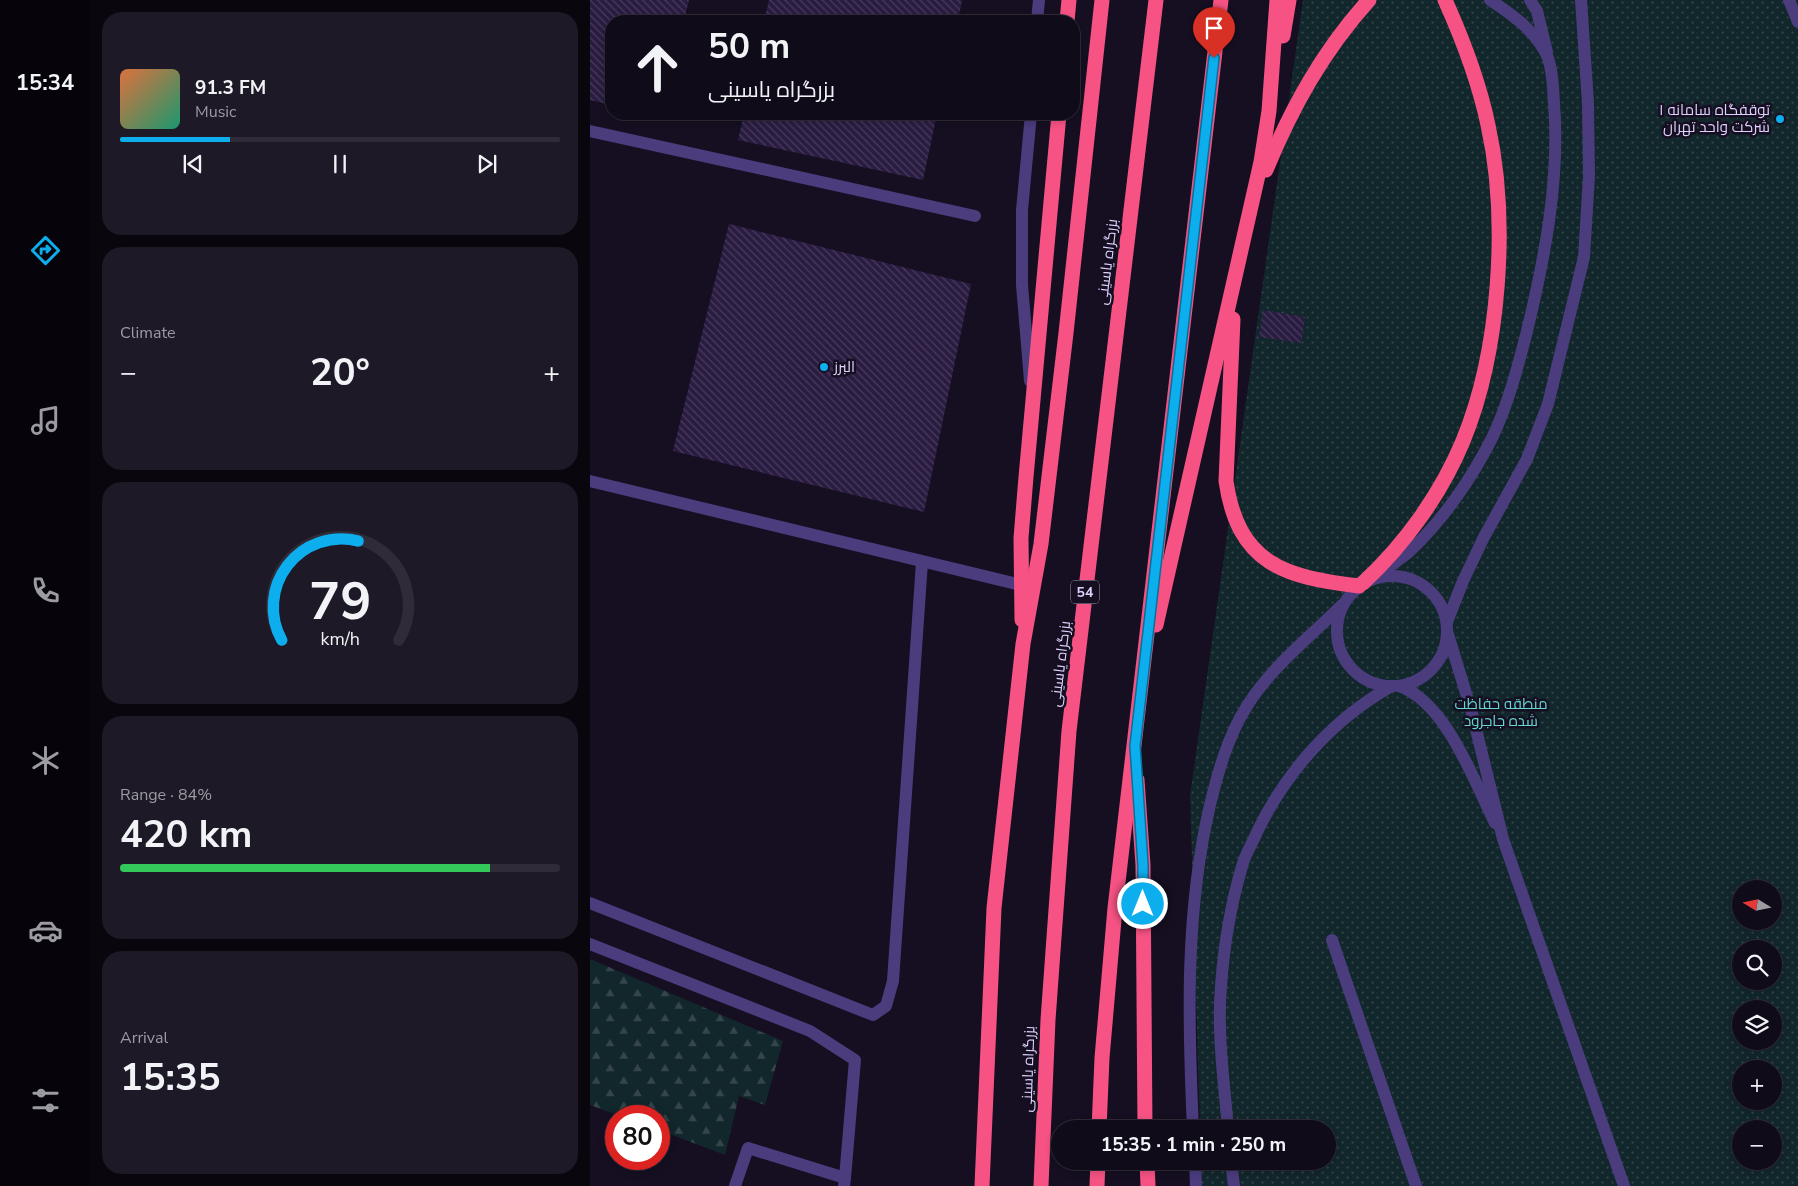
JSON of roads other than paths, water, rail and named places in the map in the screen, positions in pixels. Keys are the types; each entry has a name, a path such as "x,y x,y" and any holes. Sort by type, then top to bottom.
{"highway":[{"path":"1068,15 1069,0"},
{"path":"982,1186 994,908 1023,644 1041,544 1086,159 1102,0"},
{"name":"بزرگراه یاسینی","path":"1041,1186 1048,1020 1070,731 1156,0"},
{"path":"1099,1120 1102,1058 1115,908 1221,0"},
{"path":"1269,111 1277,0"},
{"path":"1140,697 1254,197 1290,0"},
{"path":"1234,284 1226,482 1229,504 1238,528 1267,562 1286,572 1365,582 1398,548 1445,474 1463,441 1483,376 1496,296 1498,256 1494,162 1488,125 1476,78 1445,0"},
{"path":"1254,197 1283,130 1313,72 1337,37 1370,1"},
{"path":"1023,644 1020,585 1021,538 1058,120"},
{"path":"1135,746 1143,865 1145,1120"},
{"path":"1097,1186 1098,1170"},
{"path":"1143,1186 1144,1170"},
{"path":"1146,1170 1148,1186"}],"street":[{"path":"1038,15 1039,0"},
{"path":"1490,0 1530,31 1548,58"},
{"path":"1193,1120 1189,1011 1190,945 1198,869 1215,785 1229,743 1247,706 1274,671 1365,582 1410,551 1442,515 1468,478 1492,437 1518,369 1539,279 1549,224 1555,167 1556,120 1553,80 1541,26 1530,0"},
{"path":"1227,1120 1221,1048 1220,987 1227,928 1244,861 1272,801 1305,758 1338,724 1368,699 1394,686 1414,682 1428,673 1438,662 1445,647 1447,627 1480,546 1527,459 1548,404 1584,257 1589,176 1588,103 1581,0"},
{"path":"1789,0 1798,22"},
{"path":"1030,120 1022,210 1022,285 1032,400"},
{"path":"590,132 976,216"},
{"path":"590,482 1020,585"},
{"path":"590,903 873,1015 886,1006 893,981 922,562"},
{"path":"1365,582 1390,575 1406,577 1421,583 1433,593 1442,607 1472,712 1503,839 1624,1186"},
{"path":"1342,605 1336,623 1337,642 1344,659 1356,673 1372,683 1411,690 1430,707 1450,735 1503,839"},
{"path":"1332,940 1416,1186"},
{"path":"590,944 810,1031 855,1060 844,1182 748,1148 735,1186"},
{"path":"1195,1170 1196,1186"},
{"path":"1232,1170 1234,1186"}],"place":[{"name":"توقفگاه سامانه ۱ شرکت واحد تهران","path":"1780,119"},
{"name":"البرز","path":"824,367"}],"park label":[{"name":"منطقه حفاظت شده جاجرود","path":"1501,712"}]}
